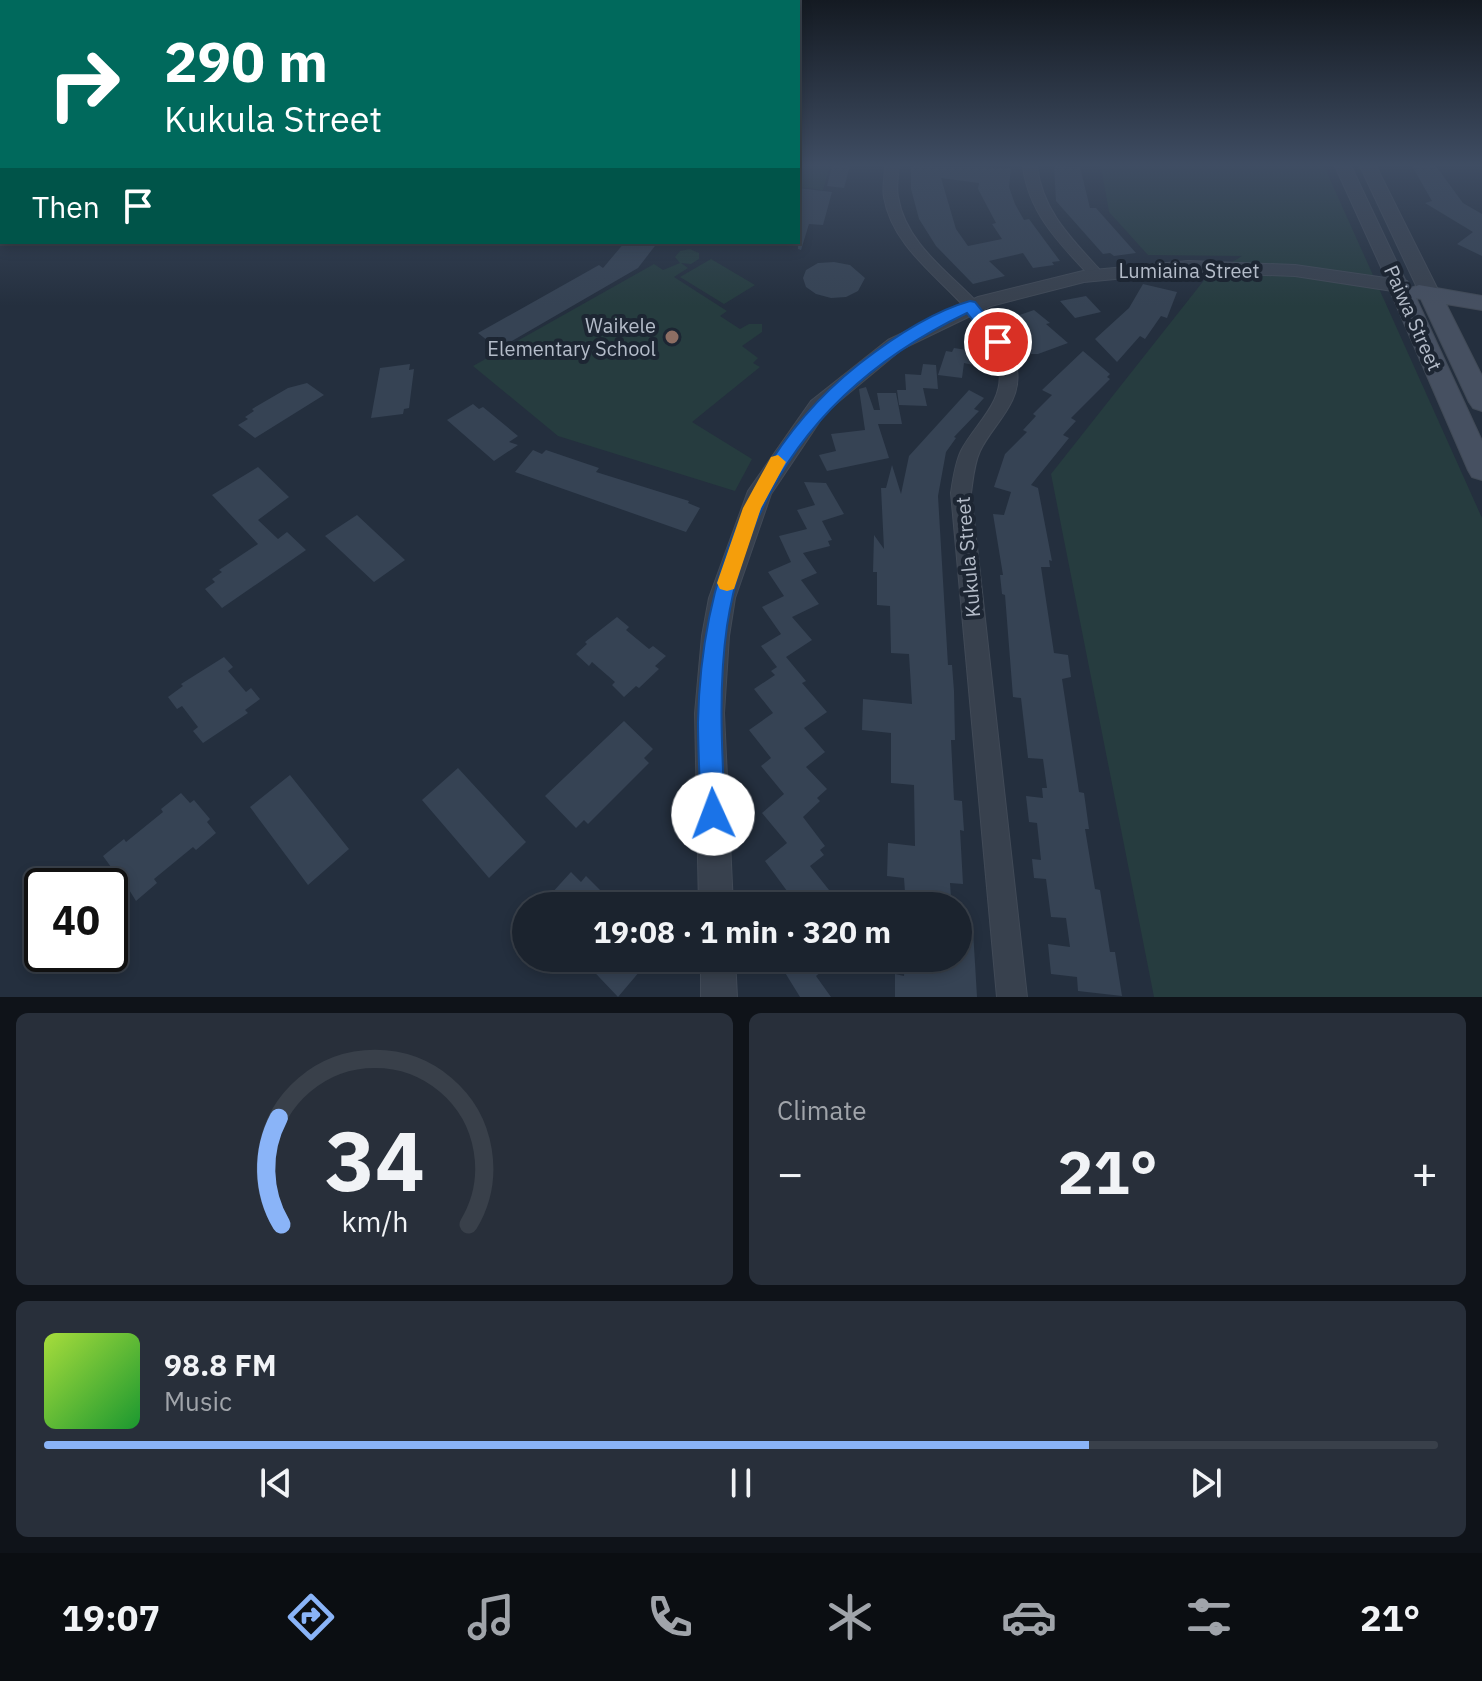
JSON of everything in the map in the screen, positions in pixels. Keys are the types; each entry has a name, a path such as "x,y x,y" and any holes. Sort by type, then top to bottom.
{"main road":[{"name":"Lumiaina Street","path":"1418,288 1482,288"},
{"name":"Lumiaina Street","path":"1418,288 1482,303"},
{"name":"Paiwa Street","path":"1418,288 1482,402"},
{"name":"Paiwa Street","path":"1418,288 1482,470"}],"street":[{"name":"Kukula Street","path":"898,213 907,235 998,342 1008,376 1002,407 972,449 961,493 1012,997"},
{"path":"1044,213 1094,272"},
{"name":"Paiwa Street","path":"1372,213 1418,288"},
{"name":"Paiwa Street","path":"1387,213 1418,288"},
{"name":"Lumiaina Street","path":"715,892 709,721 711,669 723,595 752,508 773,468 801,428 839,388 881,355 930,324 970,306 1041,283 1094,272 1171,267 1236,269 1288,272 1418,288"},
{"path":"718,972 719,997"}],"green space":[{"path":"1109,213 1345,213 1482,518 1482,997 1154,997 1051,474 1205,279 1242,256 1148,255"},
{"name":"Waikele Elementary School","path":"690,249 699,253 699,259 691,264 681,263 688,268 674,277 727,311 720,316 740,329 749,324 762,324 762,332 742,346 758,358 753,363 760,367 692,422 752,459 735,491 558,436 473,366 654,264 663,270 680,263 675,257 680,251"},
{"path":"711,259 755,285 724,304 680,277"}],"building":[{"path":"800,213 826,213 823,225 809,224 801,250 798,249"},
{"path":"917,213 951,213 956,229 968,246 1002,239 992,224 996,223 990,213 1020,213 1024,220 1029,219 1060,261 1033,268 1023,253 989,261 1005,276 973,284 936,246"},
{"path":"1066,213 1100,213 1136,253 1103,254"},
{"path":"1441,213 1482,214 1482,256 1457,244 1473,232"},
{"path":"623,244 656,244 638,268 498,349 478,333 599,265 603,268"},
{"path":"818,263 850,265 865,278 858,291 846,297 831,298 806,287 803,278 806,270"},
{"path":"1143,284 1177,292 1167,318 1161,316 1145,339 1140,336 1117,362 1095,339 1129,308"},
{"path":"1086,296 1101,312 1075,318 1060,301"},
{"path":"1034,310 1068,343 1030,354 1019,343 1029,337 1008,319"},
{"path":"954,348 986,353 982,367 964,363 962,378 938,375 946,351 952,352"},
{"path":"1083,351 1110,374 1107,377 1110,379 1071,418 1076,421 1063,435 1069,438 1031,485 1038,488 1052,561 1049,560 1050,567 1041,567 1054,653 1068,655 1071,677 1062,679 1079,792 1084,793 1089,829 1085,829 1095,889 1100,890 1110,952 1115,952 1122,996 1078,991 1077,977 1051,974 1048,944 1070,947 1066,918 1051,917 1046,879 1034,878 1032,859 1041,860 1037,823 1029,822 1026,796 1043,798 1042,788 1047,788 1043,759 1028,758 1021,698 1013,697 1005,595 1002,594 1000,575 1003,575 993,514 1004,515 1011,492 994,487 1005,454 1027,432 1023,430 1036,416 1033,414 1052,395 1042,390"},
{"path":"410,364 409,370 414,369 409,408 404,409 403,414 371,418 380,368"},
{"path":"923,364 936,365 938,389 923,388 927,406 899,405 897,390 906,390 905,374 921,375"},
{"path":"307,383 324,395 255,438 238,425 248,419 245,417 254,411 252,409 288,388"},
{"path":"866,387 874,410 880,410 877,393 896,393 902,424 878,424 889,458 827,471 819,455 836,451 831,434 865,430 859,389"},
{"path":"969,390 984,398 974,409 979,411 954,437 946,452 938,496 948,665 952,665 954,691 955,740 951,740 954,800 962,801 964,831 960,830 963,884 950,883 951,892 905,892 904,878 887,876 888,843 915,846 914,785 891,783 891,733 862,730 863,699 912,704 909,654 891,653 890,606 877,605 877,572 873,572 874,535 884,549 881,488 886,488 892,465 901,494 909,456"},
{"path":"473,404 479,409 483,407 518,436 509,442 518,445 494,461 447,420"},
{"path":"533,450 542,454 546,450 599,468 596,472 689,501 700,508 686,532 515,472"},
{"path":"258,467 289,497 258,520 278,539 287,532 306,550 222,608 205,589 215,582 212,579 222,572 219,570 258,544 212,495"},
{"path":"804,482 826,483 844,514 822,521 832,540 828,541 830,546 803,553 817,573 801,580 819,604 792,617 812,640 786,657 806,681 802,683 827,712 804,728 825,752 806,767 827,789 817,798 820,801 803,817 825,846 820,850 824,855 810,866 831,892 786,892 765,861 787,843 762,813 784,794 761,766 771,758 749,730 773,713 754,689 775,675 771,671 777,667 761,646 781,634 762,607 784,596 768,572 791,562 779,536 807,529 797,510 815,505"},
{"path":"357,515 405,560 374,582 325,536"},
{"path":"617,617 629,627 626,630 649,649 653,646 666,656 655,666 659,669 624,697 612,685 615,682 592,662 589,666 576,654 587,644 585,642"},
{"path":"224,657 233,667 228,671 246,692 251,688 260,699 245,710 248,713 203,743 193,731 198,727 182,706 177,709 168,697 183,686 181,684"},
{"path":"624,721 653,749 644,758 649,763 588,824 584,820 576,828 545,796"},
{"path":"458,768 526,842 489,878 422,800"},
{"path":"290,775 349,849 308,885 250,807"},
{"path":"181,793 190,803 194,800 210,819 207,822 216,833 196,850 193,847 154,879 157,883 136,901 128,888 128,868 110,868 103,856 124,839 126,842 163,812 161,809"},
{"path":"571,872 581,882 586,876 602,892 553,892"},
{"path":"973,930 977,997 895,997 895,974 904,976 904,972 972,972"},
{"path":"594,972 639,972 618,997"},
{"path":"785,972 821,972 816,976 831,997 800,997"}],"slow traffic":[{"path":"727,583 752,508 778,462"}],"place":[{"name":"Waikele Elementary School","path":"672,337"}],"route":[{"path":"713,814 709,721 717,625 739,542 773,468 801,428 839,388 881,355 930,324 970,306 998,342"}]}
